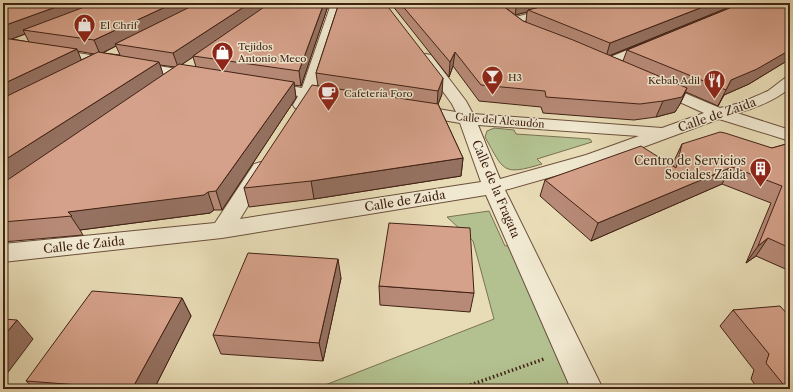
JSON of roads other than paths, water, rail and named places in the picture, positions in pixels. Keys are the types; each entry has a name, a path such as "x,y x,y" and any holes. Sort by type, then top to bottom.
{"street":[{"path":"293,117 308,93 337,3"},
{"path":"281,6 341,3"},
{"path":"512,21 582,3"},
{"path":"728,3 790,15"},
{"path":"723,15 745,6"},
{"path":"501,12 525,30"},
{"path":"6,47 30,38"},
{"path":"619,70 599,61 658,42"},
{"path":"6,47 102,60 213,79"},
{"name":"Calle de la Fragata","path":"419,49 460,104 493,187 587,389"},
{"path":"85,69 117,52"},
{"path":"163,86 198,62"},
{"name":"Calle de Zaida","path":"3,253 222,230 493,187 593,159 719,113 746,106 773,94 790,81"},
{"path":"648,83 719,113 790,136"},
{"path":"253,85 348,99"},
{"name":"Calle del Alcaudón","path":"400,107 467,119 666,133"},
{"path":"222,230 268,157"}],"place":[{"name":"El Chrif","path":"85,44"},
{"name":"Tejidos Antonio Meco","path":"222,72"},
{"name":"H3","path":"492,96"},
{"name":"Kebab Adil","path":"715,100"},
{"name":"Cafetería Foro","path":"328,112"},
{"name":"Centro de Servicios Sociales Zaida","path":"761,188"}]}
